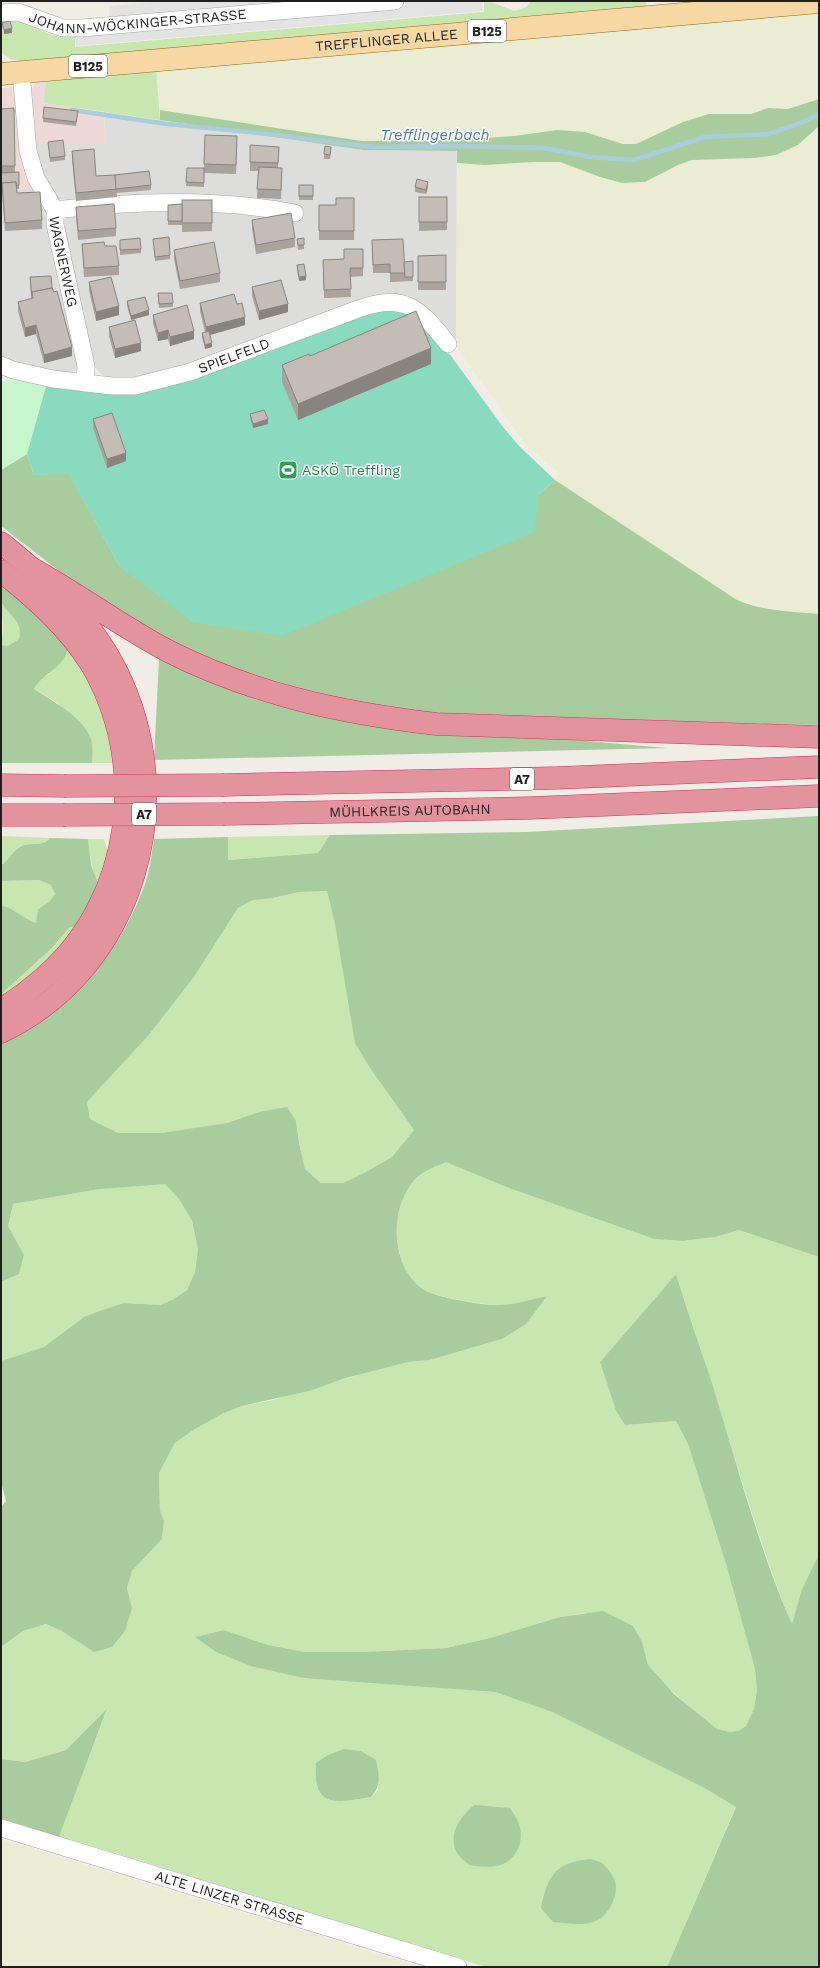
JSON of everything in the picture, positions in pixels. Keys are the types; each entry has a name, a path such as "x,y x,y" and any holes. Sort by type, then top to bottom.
{"highway":[{"path":"1,543 34,569 166,650 226,677 309,704 388,718 436,724 819,737"},
{"path":"1,1032 34,1013 61,991 84,968 102,944 116,920 128,894 135,871 144,830 146,796 145,769 140,736 129,698 117,671 87,623 34,569"},
{"path":"1,570 30,594 59,622 91,664 112,709 123,757 127,792 125,823 118,856 108,889 97,914 80,940 60,964 33,988 1,1009"},
{"name":"MÜHLKREIS AUTOBAHN","path":"1,785 224,785 556,778 819,767"},
{"name":"MÜHLKREIS AUTOBAHN","path":"1,815 225,814 538,808 819,796"}],"main road":[{"name":"TREFFLINGER ALLEE","path":"11,73 819,2"}],"street":[{"name":"JOHANN-WÖCKINGER-STRASSE","path":"6,8 64,28 82,28 395,1"},
{"name":"WAGNERWEG","path":"11,73 25,126 31,163 36,178 55,210 55,224 86,366 85,383"},
{"path":"55,210 107,204 174,202 240,205 295,213"},
{"name":"SPIELFELD","path":"1,365 29,375 112,386 135,386 164,380 190,372 363,307 381,303 401,303 416,308 429,320 448,344"},
{"name":"ALTE LINZER STRASSE","path":"1,1828 458,1967"}],"shaded area":[{"path":"162,1 482,1 483,11 76,46 75,36 111,33 109,6"},
{"path":"46,78 45,103 104,112 106,144 35,144 32,115 32,89 36,82"},
{"path":"12,87 21,151 35,188 1,191 1,88"},
{"path":"104,112 363,150 457,151 456,346 420,302 413,299 194,364 130,379 104,376 96,369 92,362 60,222 68,217 82,213 69,201 57,198 51,192 40,165 35,144 106,144"},
{"path":"35,188 49,217 80,361 78,369 70,373 56,374 13,363 1,357 1,191"}],"green space":[{"path":"531,1 646,1 647,9 23,62 10,59 1,52 1,24 8,21 22,22 56,36 75,37 75,47 484,12 484,2 494,3 514,11 526,7"},
{"path":"819,9 819,99 788,109 768,108 751,114 709,114 683,122 637,144 623,144 585,132 557,130 514,136 455,140 362,141 160,110 156,68"},
{"path":"156,68 160,120 44,103 46,78"},
{"path":"819,99 819,126 798,145 776,155 755,158 692,160 678,165 645,182 622,183 600,177 560,162 485,165 457,163 457,151 363,150 160,120 160,110 362,141 455,140 514,136 557,130 585,132 623,144 636,144 683,122 709,114 751,114 768,108 788,109"},
{"path":"819,126 819,614 776,612 751,606 737,600 555,480 560,474 526,445 456,346 457,163 485,165 560,162 600,177 622,183 645,182 678,165 692,160 755,158 811,132"},
{"name":"ASKÖ Treffling","path":"378,311 405,311 437,337 503,427 520,447 555,480 538,495 535,532 281,636 192,622 120,567 69,474 34,475 27,454 47,383 91,391 329,328"},
{"path":"17,376 47,383 27,454 1,470 1,382"},
{"path":"27,454 34,475 69,473 120,567 538,495 555,480 737,600 768,609 819,614 819,725 481,718 355,705 244,675 164,639 72,581 1,526 1,470"},
{"path":"1,579 68,646 63,660 38,683 34,689 69,712 84,727 92,744 92,763 1,763 1,645 8,646 19,639 20,632 17,622 7,611 1,601"},
{"path":"1,600 15,618 19,628 19,639 8,646 1,645 3,629"},
{"path":"68,646 99,694 116,763 92,763 92,743 58,703 34,689 39,680 49,674"},
{"path":"159,659 255,699 357,722 668,748 154,760"},
{"path":"819,816 819,1257 739,1230 715,1237 683,1241 654,1239 506,1187 446,1162 433,1168 415,1179 405,1195 400,1209 397,1224 397,1239 405,1268 413,1280 424,1290 430,1293 460,1300 492,1305 505,1305 547,1296 526,1324 502,1339 430,1360 408,1362 346,1378 309,1391 242,1406 222,1414 195,1429 175,1443 159,1473 160,1510 164,1521 162,1539 132,1571 127,1588 132,1608 125,1631 112,1647 94,1652 62,1631 46,1624 23,1631 1,1647 1,1507 6,1501 1,1482 1,1361 44,1347 84,1317 102,1310 124,1303 160,1305 172,1300 187,1290 195,1272 198,1249 192,1221 179,1199 165,1184 100,1189 13,1204 8,1226 24,1255 19,1274 1,1282 1,1042 60,1004 89,977 102,962 124,930 141,894 148,875 154,839 228,837 228,860 318,853 330,835 526,832","holes":["327,891 335,924 355,1043 372,1071 414,1130 392,1157 343,1183 321,1183 305,1169 296,1121 287,1107 259,1112 227,1123 162,1133 118,1133 90,1119 87,1102 148,1036 194,977 238,908 253,900 273,898 299,892"]},
{"path":"330,835 318,853 228,860 228,837"},
{"path":"1,836 50,838 43,843 27,844 20,847 1,865"},
{"path":"50,838 88,839 91,865 100,888 85,923 69,928 51,949 1,994 1,905 36,923 38,909 49,902 55,894 51,885 39,880 1,881 1,865 20,847 27,844 43,843"},
{"path":"88,839 104,839 111,861 98,898 90,855"},
{"path":"39,880 51,885 55,894 49,902 38,909 36,923 1,905 1,881"},
{"path":"327,891 372,1071 414,1130 392,1157 343,1183 321,1183 305,1169 296,1121 259,1112 227,1123 188,1130 162,1133 118,1133 90,1119 87,1102 148,1036 194,977 238,908 253,900 273,898 299,892"},
{"path":"85,923 71,944 1,1003 1,994 51,949 69,928"},
{"path":"446,1162 506,1187 654,1239 684,1241 715,1237 739,1230 819,1257 819,1554 802,1589 792,1625 759,1535 676,1274 600,1362 616,1411 625,1425 676,1421 688,1444 726,1564 755,1669 757,1690 754,1709 746,1726 738,1731 730,1732 717,1729 702,1718 662,1682 648,1665 642,1642 585,1613 560,1617 490,1638 446,1648 363,1652 305,1652 268,1645 224,1630 195,1637 431,1687 495,1692 552,1712 708,1790 736,1806 667,1967 486,1967 59,1837 107,1710 66,1750 25,1762 1,1759 1,1647 23,1631 46,1624 62,1631 132,1608 127,1588 132,1571 162,1539 164,1521 160,1510 159,1473 175,1443 195,1429 222,1414 242,1406 273,1400 379,1369 408,1362 430,1360 502,1339 547,1296 511,1304 483,1304 430,1293 424,1290 413,1280 405,1268 397,1239 397,1224 400,1209 405,1195 412,1183 428,1170","holes":["316,1763 379,1775 378,1790 371,1797 347,1801 328,1800 322,1796 318,1789"]},
{"path":"165,1183 179,1199 192,1221 198,1249 195,1272 187,1290 172,1300 160,1305 124,1303 102,1310 84,1317 44,1347 1,1361 1,1282 19,1274 24,1255 8,1226 13,1204 100,1189"},
{"path":"676,1274 712,1383 758,1535 792,1624 802,1589 819,1554 819,1967 667,1967 736,1807 708,1790 552,1712 495,1692 304,1678 251,1666 216,1652 195,1637 224,1630 268,1645 305,1652 363,1652 446,1648 490,1638 560,1617 603,1611 633,1626 642,1642 648,1665 674,1694 717,1729 730,1732 738,1731 746,1726 754,1709 757,1690 755,1669 726,1564 688,1444 676,1421 625,1425 616,1411 600,1362"},
{"path":"107,1709 59,1837 1,1819 1,1759 25,1762 66,1750"},
{"path":"344,1749 361,1751 376,1760 379,1780 377,1788 371,1797 347,1801 329,1800 322,1796 318,1789 316,1763 328,1755"},
{"path":"474,1805 510,1808 518,1821 521,1834 518,1849 509,1861 490,1867 469,1865 456,1851 454,1838 457,1825"},
{"path":"3,1840 420,1967 1,1967 1,1852"},
{"path":"590,1859 602,1863 615,1881 616,1892 610,1908 602,1917 593,1922 578,1924 553,1922 541,1908 547,1887 555,1872 561,1867 569,1864"}],"building":[{"path":"10,21 12,28 4,30 2,23"},
{"path":"44,107 78,111 76,122 43,118"},
{"path":"14,108 15,166 1,166 1,109"},
{"path":"205,135 237,136 236,165 204,164"},
{"path":"63,140 65,156 50,158 48,142"},
{"path":"250,145 279,147 278,163 250,162"},
{"path":"325,146 331,147 330,155 324,154"},
{"path":"94,149 96,176 115,175 117,189 76,193 72,151"},
{"path":"259,167 282,168 281,190 257,189"},
{"path":"187,168 204,168 204,183 186,182"},
{"path":"149,171 151,185 116,189 115,175"},
{"path":"19,172 19,185 16,185 16,182 2,183 3,185 1,185 1,173"},
{"path":"417,179 428,182 426,190 415,187"},
{"path":"16,182 17,193 40,192 42,220 5,223 2,183"},
{"path":"299,185 313,185 313,196 299,196"},
{"path":"419,197 447,197 447,222 419,222"},
{"path":"336,198 354,198 354,231 319,231 319,205 336,205"},
{"path":"182,200 212,200 212,223 182,223"},
{"path":"114,204 116,228 78,231 76,207"},
{"path":"182,204 182,221 168,221 168,205"},
{"path":"291,213 295,238 256,245 252,220"},
{"path":"169,237 170,255 155,257 153,239"},
{"path":"140,238 141,249 120,250 120,240"},
{"path":"304,238 304,245 298,245 297,239"},
{"path":"403,239 405,273 390,273 390,264 373,265 372,240"},
{"path":"104,242 105,246 116,246 119,266 84,268 82,244"},
{"path":"214,242 220,273 180,281 174,250"},
{"path":"344,249 363,249 363,268 350,268 351,289 324,290 323,260 344,259"},
{"path":"446,255 446,282 418,282 418,256"},
{"path":"413,261 413,277 405,277 404,262"},
{"path":"304,264 306,276 299,277 297,265"},
{"path":"51,276 52,288 32,292 32,296 30,277"},
{"path":"111,277 119,306 96,312 89,282"},
{"path":"281,280 288,304 259,311 252,287"},
{"path":"52,288 54,292 57,291 72,347 44,355 36,325 25,328 18,302 33,298 32,292"},
{"path":"158,293 172,293 173,303 159,304"},
{"path":"234,294 237,304 242,303 245,317 206,327 200,303"},
{"path":"145,297 149,310 131,316 127,301"},
{"path":"187,305 194,331 170,337 168,330 158,333 153,315"},
{"path":"416,311 431,348 298,404 282,365 309,354 310,356"},
{"path":"135,320 141,343 115,349 109,327"},
{"path":"209,331 212,343 205,345 202,333"},
{"path":"264,410 268,419 253,424 250,414"},
{"path":"112,413 126,453 107,459 93,419"}],"waterway":[{"name":"Trefflingerbach","path":"72,110 167,124 259,133 373,147 459,146 544,148 591,157 634,160 705,137 768,134 803,122 819,114"}],"place":[{"name":"ASKÖ Treffling","path":"288,470"}]}
